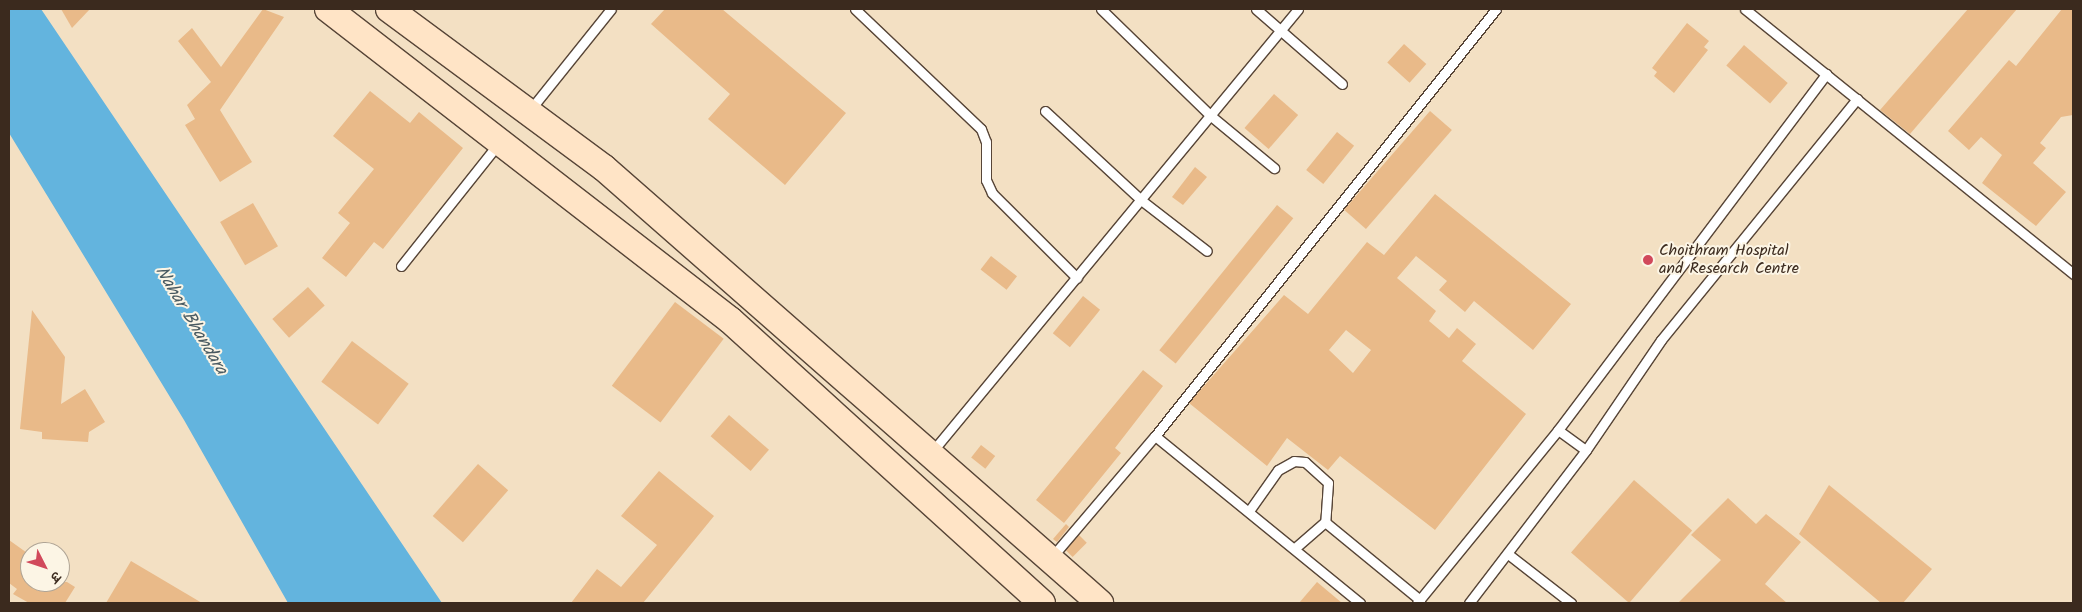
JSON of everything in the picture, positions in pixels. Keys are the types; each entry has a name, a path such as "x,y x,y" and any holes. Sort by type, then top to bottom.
{"main road":[{"path":"328,9 502,139 730,320 1042,603"},
{"path":"389,9 604,168 1051,558 1100,603"}],"lane":[{"path":"529,113 611,9"},
{"path":"855,9 981,129 986,142 986,180 992,194 1077,278"},
{"path":"1101,9 1211,116 1274,168"},
{"path":"1256,9 1342,84"},
{"path":"931,454 1298,9"},
{"path":"1051,558 1155,436 1496,9"},
{"path":"1745,9 2073,274"},
{"path":"1324,522 1418,602 1558,430 1826,74"},
{"path":"1469,603 1586,450 1661,340 1857,99"},
{"path":"1045,111 1141,200 1207,251"},
{"path":"401,266 502,139"},
{"path":"1558,430 1586,450"},
{"path":"1155,436 1295,548 1360,603"},
{"path":"1248,511 1278,470 1300,461 1328,484 1324,522 1295,548"},
{"path":"1508,554 1571,603"}],"water":[{"name":"Nahar Bhandara","path":"9,9 41,9 442,603 288,603 184,420 9,133"}],"building":[{"path":"61,9 90,9 72,28"},
{"path":"263,9 284,17 220,110 252,162 220,182 185,125 195,119 187,105 211,82 178,41 192,28 221,67"},
{"path":"665,9 722,9 846,113 785,185 708,119 730,94 651,24"},
{"path":"1968,9 2017,9 1910,134 1880,110"},
{"path":"2062,9 2073,9 2073,115 2061,117 2040,143 2046,148 2033,163 2066,192 2036,226 1982,183 2002,155 1981,137 1969,150 1948,131 2009,60 2016,66"},
{"path":"1687,23 1709,41 1704,47 1708,50 1674,93 1654,76 1657,72 1652,68"},
{"path":"1404,44 1426,64 1410,83 1387,63"},
{"path":"1744,45 1788,83 1770,103 1726,65"},
{"path":"370,91 410,123 419,112 463,148 383,249 374,242 346,277 322,258 350,223 338,213 374,169 333,136"},
{"path":"1274,94 1298,115 1269,149 1244,128"},
{"path":"1430,111 1452,130 1366,229 1344,210"},
{"path":"1337,132 1354,146 1323,184 1306,170"},
{"path":"1195,167 1207,177 1183,205 1172,197"},
{"path":"1435,194 1571,304 1533,350 1474,301 1465,312 1439,290 1447,281 1416,256 1397,278 1436,311 1429,321 1449,338 1457,328 1476,344 1462,361 1526,414 1435,530 1340,456 1328,470 1287,438 1267,466 1189,403 1284,295 1308,314 1367,242 1384,255","holes":["1346,330 1371,350 1353,373 1329,350"]},
{"path":"253,203 278,246 245,265 220,222"},
{"path":"1277,205 1293,218 1176,364 1159,350"},
{"path":"991,256 1017,276 1007,290 981,269"},
{"path":"308,287 325,306 289,338 272,319"},
{"path":"1083,296 1100,310 1070,347 1053,333"},
{"path":"675,302 724,339 661,423 612,386"},
{"path":"32,310 65,357 61,404 85,389 105,422 89,432 88,442 42,439 42,432 20,429"},
{"path":"352,341 409,384 378,424 321,382"},
{"path":"1143,370 1163,386 1115,448 1121,453 1064,523 1036,500"},
{"path":"729,415 769,450 751,471 711,436"},
{"path":"981,445 995,456 985,469 971,458"},
{"path":"478,464 508,490 463,542 433,516"},
{"path":"659,471 714,516 643,603 571,603 597,569 621,587 657,545 621,516"},
{"path":"1634,480 1692,531 1629,603 1571,552"},
{"path":"1829,485 1932,569 1903,603 1881,603 1799,534"},
{"path":"1728,498 1756,524 1766,514 1801,542 1765,584 1787,603 1678,603 1721,560 1691,535"},
{"path":"1066,524 1069,527 1057,542 1053,539"},
{"path":"1079,535 1087,543 1073,557 1065,549"},
{"path":"9,540 20,548 20,592 70,592 70,584 75,587 65,603 29,603 13,594 17,589 9,583"},
{"path":"131,561 202,603 106,603"},
{"path":"1317,582 1342,603 1299,603"}],"place":[{"name":"Choithram Hospital and Research Centre","path":"1648,260"}]}
